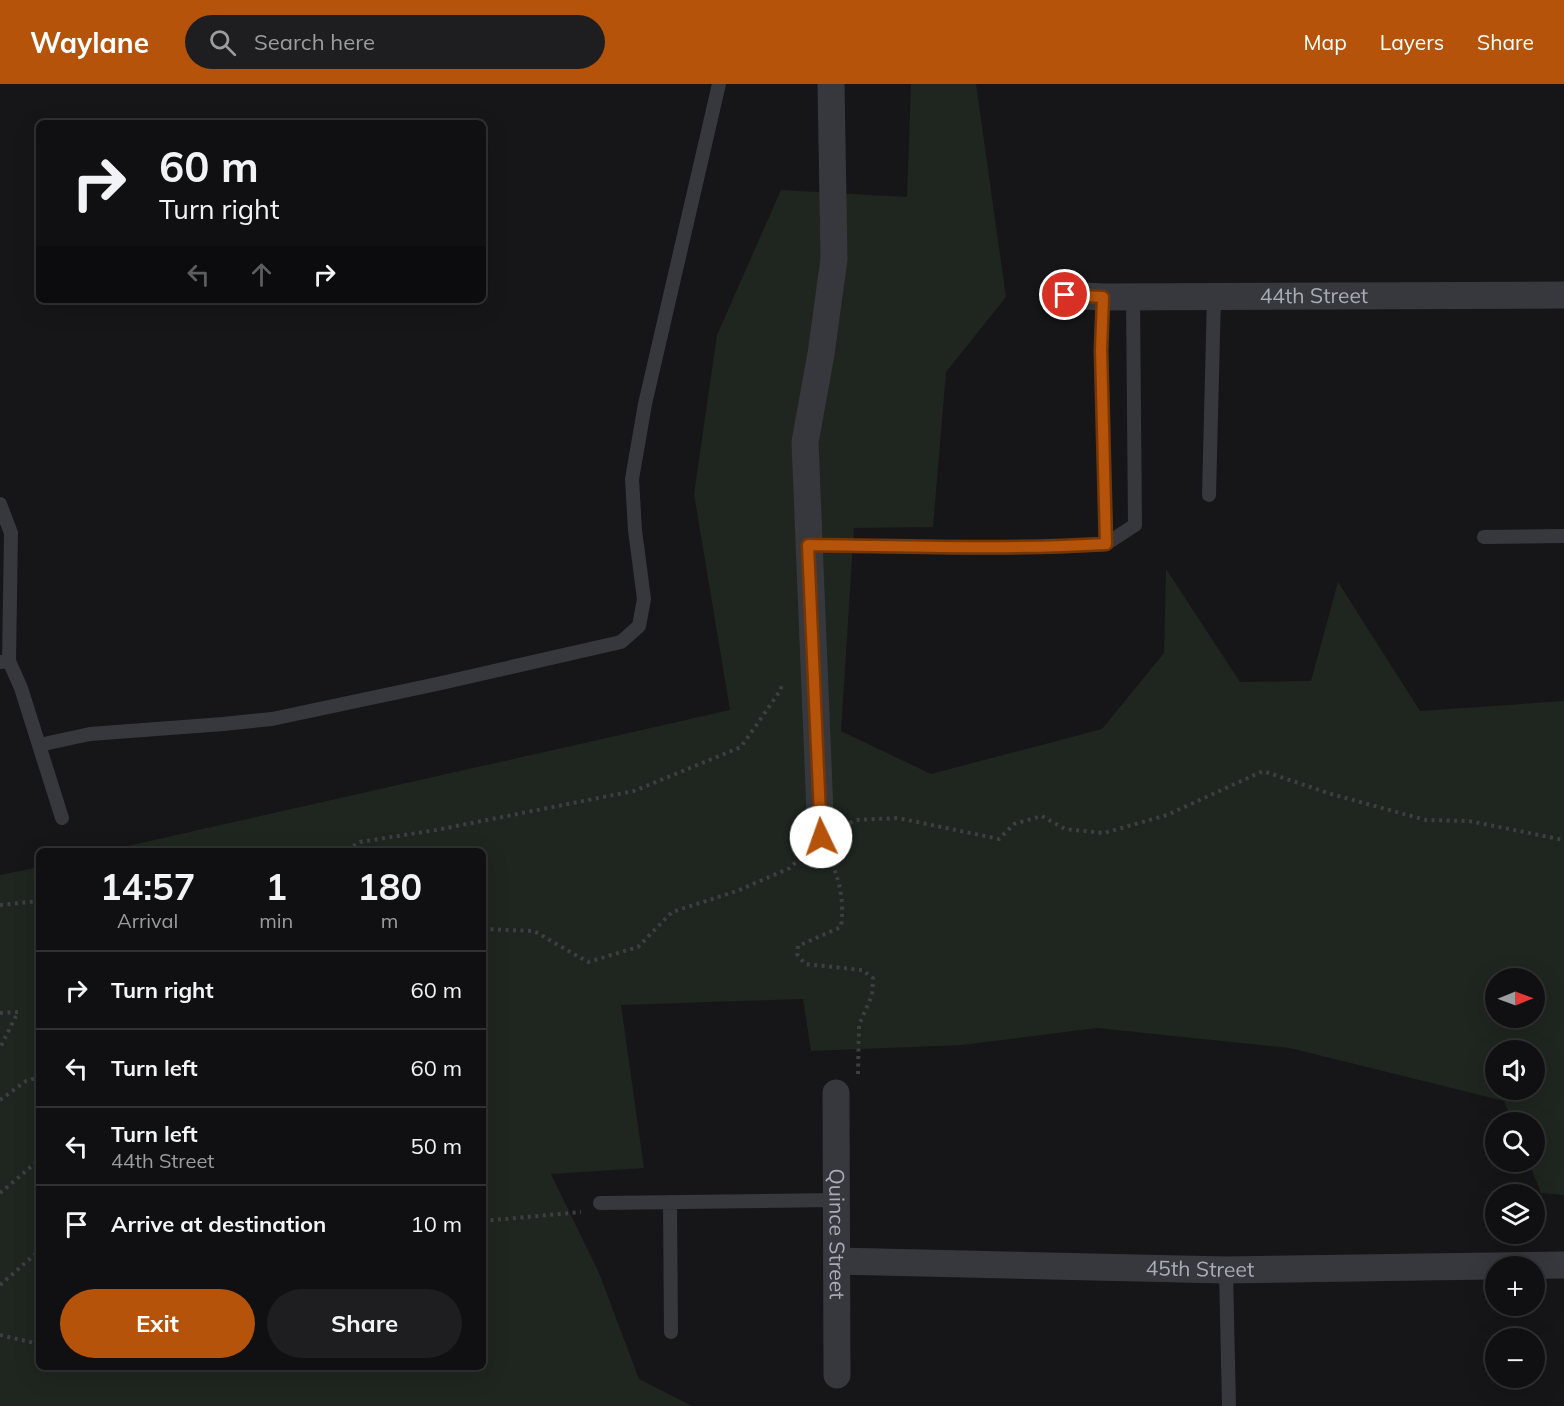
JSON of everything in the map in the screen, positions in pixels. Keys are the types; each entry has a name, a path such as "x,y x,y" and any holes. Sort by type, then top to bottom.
{"street":[{"path":"821,837 805,442 821,354 834,259 831,84"},
{"name":"44th Street","path":"1065,295 1103,297 1564,295"},
{"name":"Quince Street","path":"837,1375 837,1200 847,1087"},
{"name":"45th Street","path":"837,1261 1226,1270 1564,1265"}],"lane":[{"path":"39,745 90,734 223,724 304,713 621,642 639,626 644,599 634,530 632,479 645,404 719,84"},
{"path":"1209,495 1214,296"},
{"path":"1103,297 1101,350 1106,544"},
{"path":"808,545 1106,544 1135,525 1134,297"},
{"path":"0,504 11,533 4,662 21,688 62,818"},
{"path":"1484,537 1564,536"},
{"path":"600,1203 837,1200"},
{"path":"670,1202 671,1332"},
{"path":"1226,1270 1229,1406"}],"path":[{"path":"350,848 360,842 436,830 634,791 741,747 780,691 784,680"},
{"path":"486,929 534,932 588,962 638,947 672,912 737,891 790,868 821,837 855,820 898,818 999,839 1014,824 1042,816 1065,829 1104,833 1167,815 1263,771 1330,794 1426,820 1469,821 1564,840"},
{"path":"821,837 839,880 844,905 841,927 798,946 797,954 805,964 862,970 873,978 872,995 859,1025 847,1087"},
{"path":"0,904 36,902"},
{"path":"0,1013 18,1012 0,1048"},
{"path":"0,1100 26,1081 36,1078"},
{"path":"0,1193 36,1163"},
{"path":"486,1221 591,1210 600,1203"},
{"path":"0,1285 36,1254"},
{"path":"0,1335 36,1343"}],"shaded area":[{"path":"911,84 976,84 1006,297 946,372 933,527 854,528 841,731 931,774 1102,729 1164,653 1166,569 1240,682 1311,681 1338,582 1420,711 1564,701 1564,1195 1545,1193 1545,1184 1537,1184 1532,1172 1545,1172 1545,1112 1508,1112 1504,1101 1500,1100 1545,1100 1545,1040 1485,1040 1485,1096 1290,1048 1097,1028 962,1045 811,1051 803,999 621,1005 644,1168 551,1174 599,1273 639,1379 692,1406 0,1406 0,875 36,868 36,1370 486,1370 486,848 119,848 730,710 694,494 717,335 781,190 907,197"}],"route":[{"path":"821,837 808,545 957,547 1106,544 1101,350 1103,297 1065,295"}]}
